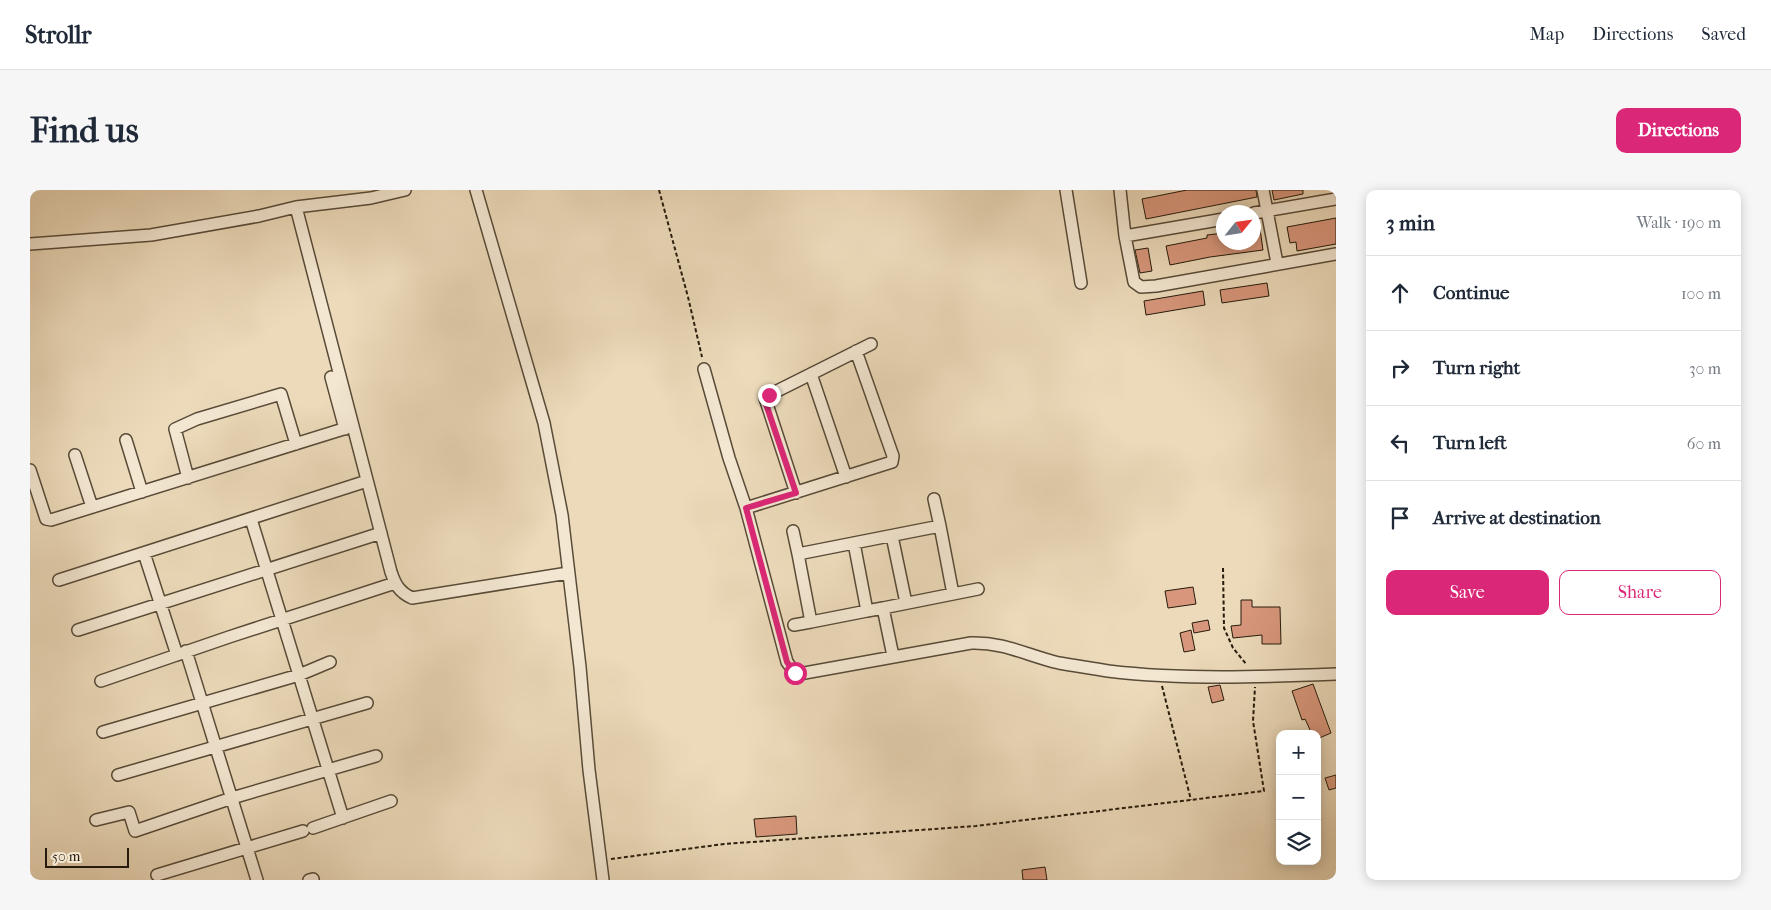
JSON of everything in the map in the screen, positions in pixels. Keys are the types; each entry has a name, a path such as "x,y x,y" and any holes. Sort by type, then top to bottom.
{"street":[{"path":"30,244 151,235 259,216 296,207 371,198 405,190"},
{"path":"476,190 544,423 562,515 580,667 589,770 603,880"},
{"path":"1066,190 1081,283"},
{"path":"1120,190 1125,236 1134,282 1141,287 1156,286 1336,254"},
{"path":"1263,190 1277,263"},
{"path":"1261,212 1336,199"},
{"path":"296,207 349,428"},
{"path":"1125,236 1216,220"},
{"path":"796,493 765,398 871,344"},
{"path":"746,508 890,463 893,458 856,351"},
{"path":"704,370 746,508 787,662 799,674 971,643 998,644 1059,663 1109,671 1222,677 1336,674"},
{"path":"811,374 846,477"},
{"path":"331,377 367,481 395,583 403,594 412,598 568,573"},
{"path":"188,478 175,429 197,419 281,394 296,444"},
{"path":"30,470 46,519 51,520 349,428"},
{"path":"126,440 142,492"},
{"path":"75,455 92,507"},
{"path":"59,580 367,481"},
{"path":"934,498 953,594"},
{"path":"251,519 344,818"},
{"path":"798,554 940,526"},
{"path":"793,531 811,622"},
{"path":"78,630 381,533"},
{"path":"892,536 906,603"},
{"path":"854,543 867,611"},
{"path":"144,553 161,604 202,702 257,880"},
{"path":"100,681 395,583"},
{"path":"794,625 978,589"},
{"path":"883,608 893,656"},
{"path":"103,732 299,675 330,662"},
{"path":"118,775 367,703"},
{"path":"96,820 129,812 135,831 232,798 376,756"},
{"path":"157,875 308,830 392,801"}],"path":[{"path":"659,190 688,297 704,370"},
{"path":"601,861 724,844 976,826 1264,792 1253,721 1256,676 1233,648 1224,628 1223,568"},
{"path":"1159,674 1191,801"}],"building":[{"path":"1187,190 1256,190 1257,197 1146,219 1142,199"},
{"path":"1272,190 1303,190 1303,194 1274,200"},
{"path":"1336,218 1336,244 1297,251 1296,242 1290,243 1287,227"},
{"path":"1216,234 1216,250 1261,250 1261,236 1263,250 1210,257 1170,265 1166,246 1207,238 1207,235"},
{"path":"1148,248 1152,271 1140,273 1135,250"},
{"path":"1267,283 1269,296 1222,303 1220,290"},
{"path":"1203,291 1205,305 1146,315 1144,301"},
{"path":"1193,587 1196,604 1168,608 1165,591"},
{"path":"1241,600 1252,600 1252,607 1280,607 1281,644 1262,644 1262,635 1233,638 1231,626 1241,625"},
{"path":"1208,620 1210,630 1194,633 1192,623"},
{"path":"1191,630 1195,650 1184,652 1180,633"},
{"path":"1313,684 1331,733 1321,737 1321,730 1310,730 1305,719 1302,720 1292,691"},
{"path":"1220,685 1224,700 1212,703 1208,687"},
{"path":"1336,775 1336,788 1329,790 1325,778"},
{"path":"796,816 797,834 756,837 754,819"},
{"path":"1045,867 1047,880 1023,880 1022,870"}],"route":[{"path":"769,395 765,398 765,401 796,493 746,508 787,662 795,673"}]}
